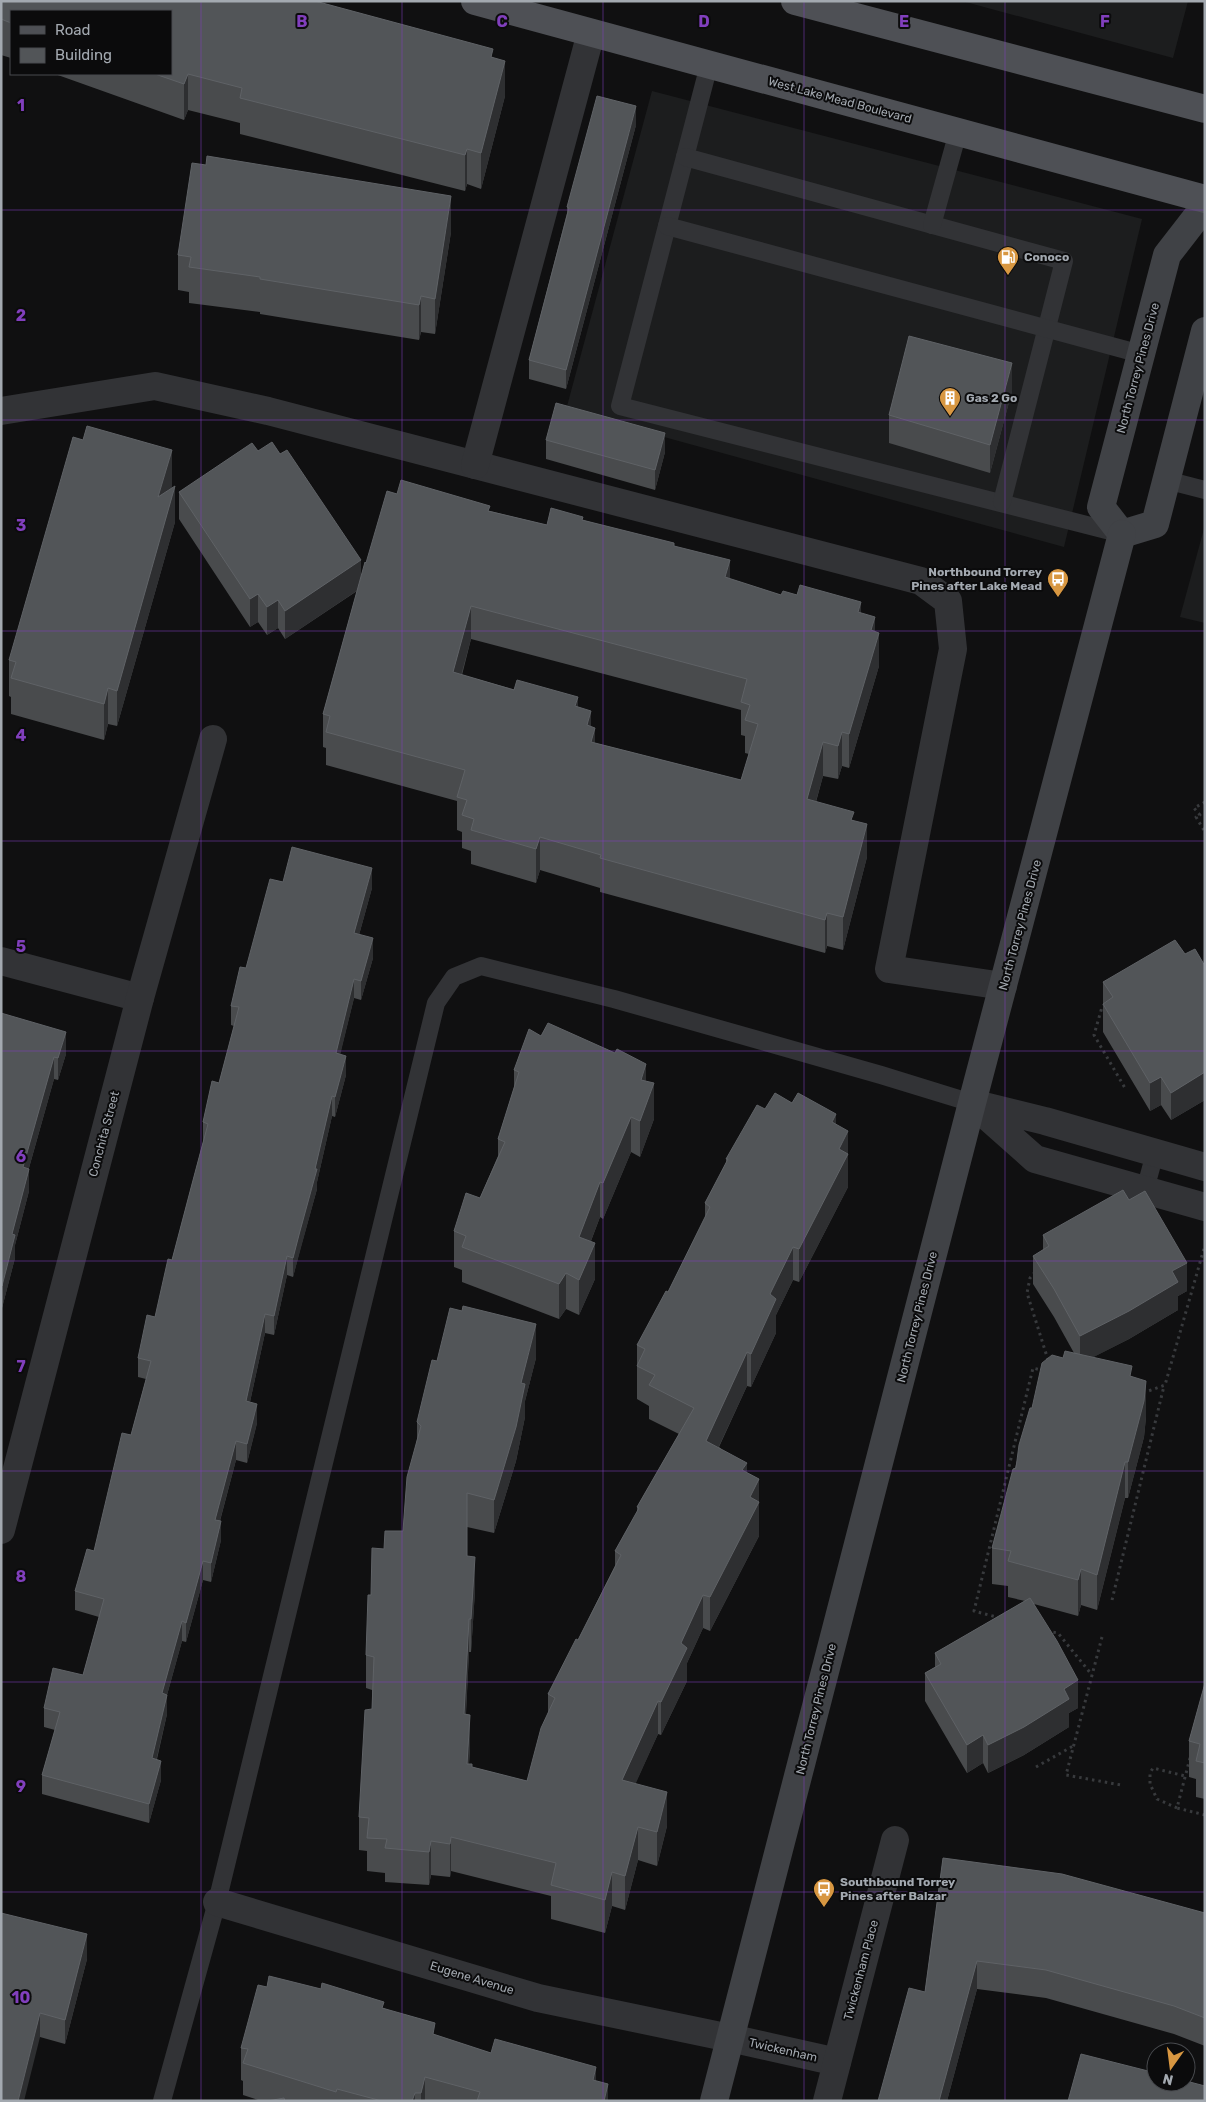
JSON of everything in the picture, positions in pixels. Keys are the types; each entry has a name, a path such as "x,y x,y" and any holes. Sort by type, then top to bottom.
{"main road":[{"name":"West Lake Mead Boulevard","path":"475,1 1205,199"},
{"path":"795,1 1205,109"},
{"name":"North Torrey Pines Drive","path":"714,2101 972,1103 1122,534 1102,507 1141,354 1167,255 1205,206"},
{"path":"1122,534 1155,524 1205,331"}],"street":[{"path":"475,465 591,33"},
{"path":"1,411 155,386 268,411 921,580 948,600 953,649 889,969 1004,986"},
{"name":"Conchita Street","path":"1,1530 140,998 213,739"},
{"path":"1,961 140,998"},
{"path":"972,1103 1045,1121 1205,1167"},
{"path":"972,1103 1035,1159 1205,1207"},
{"name":"Twickenham Place","path":"827,2101 895,1840"},
{"name":"Eugene Avenue","path":"217,1902 538,1998 730,2038"},
{"name":"Twickenham","path":"730,2038 837,2062"}],"lane":[{"path":"709,65 620,406 1122,534"},
{"path":"932,225 958,132"},
{"path":"685,157 1064,260 1002,502"},
{"path":"667,226 1141,354"},
{"path":"1166,480 1205,490"},
{"path":"162,2101 217,1902 436,1003 454,977 481,966 623,1002 881,1075 972,1103"},
{"path":"1145,1190 1155,1153"}],"path":[{"path":"1205,802 1194,808 1200,814 1196,817 1205,832"},
{"path":"1110,998 1102,1007 1094,1035 1125,1088"},
{"path":"1112,1600 1165,1385 1205,1245"},
{"path":"1040,1266 1030,1278 1027,1293 1049,1364"},
{"path":"1002,1619 974,1611 1033,1368 1052,1373"},
{"path":"1138,1394 1165,1385"},
{"path":"1039,1628 1058,1633 1092,1675"},
{"path":"1102,1637 1066,1775 1121,1785"},
{"path":"1036,1767 1073,1746"},
{"path":"1177,1808 1192,1749"},
{"path":"1185,1776 1153,1768 1150,1773 1150,1784 1157,1799 1177,1808 1205,1815"}],"shaded area":[{"path":"962,1 1188,1 1173,58"},
{"path":"652,91 1142,219 1064,547 566,410"},
{"path":"1205,525 1205,623 1180,617"}],"building":[{"path":"1,1 315,1 493,49 491,57 505,61 481,153 467,149 465,155 240,98 242,88 188,74 184,84 158,75 172,75 172,10 10,10 10,23 1,19"},
{"path":"597,96 636,106 566,370 529,360"},
{"path":"207,156 451,196 435,299 421,296 419,305 260,279 260,277 189,267 191,257 178,255 192,163 206,165"},
{"name":"Gas 2 Go","path":"909,336 1012,363 990,445 889,415"},
{"path":"556,403 665,433 655,470 546,440"},
{"path":"87,426 172,450 158,497 175,486 117,691 108,688 104,704 11,678 16,662 9,660 73,437 83,440"},
{"path":"272,442 280,454 287,450 361,560 285,611 278,600 267,607 258,594 250,599 179,492 252,443 258,451"},
{"path":"401,480 490,506 488,511 547,525 551,508 583,517 582,520 674,543 674,546 730,560 725,577 781,595 783,591 797,595 800,585 861,602 858,612 875,617 871,630 879,633 849,734 842,732 838,746 823,742 807,799 854,812 851,820 867,824 843,917 827,913 825,920 600,858 601,855 540,837 536,849 471,830 474,819 462,815 467,800 457,797 465,770 326,732 330,716 323,714 365,562 387,491 397,494","holes":["471,606 747,679 741,702 750,705 745,720 758,724 741,780 591,742 595,728 587,725 591,711 575,706 578,697 517,680 514,690 453,672"]},
{"path":"292,847 372,868 354,933 373,938 361,981 354,979 336,1053 346,1056 335,1097 332,1096 315,1169 317,1169 293,1258 287,1256 274,1316 265,1314 246,1401 257,1404 247,1444 236,1441 215,1520 221,1521 211,1563 203,1561 186,1623 182,1621 162,1693 167,1695 152,1758 161,1761 149,1804 42,1775 60,1712 44,1708 53,1668 83,1675 104,1599 75,1591 87,1549 94,1551 122,1433 131,1435 151,1361 138,1358 147,1315 155,1317 168,1259 172,1260 208,1124 203,1122 212,1081 219,1083 239,1007 231,1006 240,967 246,968 270,879 283,882"},
{"path":"1175,940 1185,954 1195,949 1205,966 1205,1072 1171,1093 1161,1077 1150,1083 1103,1004 1113,997 1103,982"},
{"path":"1,1013 66,1032 58,1058 54,1057 23,1167 29,1169 12,1234 15,1235 2,1286"},
{"path":"548,1023 615,1053 617,1049 646,1064 641,1080 654,1083 640,1121 631,1117 603,1183 600,1182 579,1237 595,1243 579,1280 566,1273 559,1284 462,1247 466,1236 454,1231 466,1193 480,1198 505,1142 498,1139 519,1072 514,1070 529,1029 541,1036"},
{"path":"775,1093 792,1103 798,1093 836,1114 832,1122 848,1131 839,1149 848,1154 799,1249 793,1247 770,1294 776,1299 751,1354 747,1352 706,1441 747,1463 742,1470 759,1479 750,1497 759,1502 710,1597 703,1595 681,1643 687,1648 661,1702 658,1701 622,1780 667,1792 657,1832 638,1827 625,1876 612,1872 605,1900 551,1885 556,1863 451,1837 450,1844 431,1841 429,1852 385,1848 387,1839 367,1838 369,1818 359,1817 365,1710 372,1709 374,1657 366,1655 368,1595 371,1595 372,1548 384,1549 385,1531 403,1531 407,1477 421,1426 417,1422 432,1360 437,1361 450,1308 462,1311 463,1306 536,1324 521,1383 525,1384 516,1427 494,1500 467,1493 467,1556 475,1557 471,1619 469,1619 464,1714 470,1715 467,1764 472,1764 472,1767 527,1781 541,1728 555,1698 548,1694 621,1555 615,1551 639,1508 637,1507 694,1408 649,1385 655,1375 637,1366 645,1349 637,1345 666,1291 668,1292 710,1207 705,1203 728,1159 726,1159 757,1105 765,1109"},
{"path":"1123,1190 1129,1200 1145,1191 1187,1263 1172,1271 1178,1282 1129,1311 1080,1336 1033,1256 1049,1246 1043,1235"},
{"path":"1065,1351 1132,1366 1130,1376 1146,1381 1144,1401 1128,1462 1125,1462 1097,1575 1081,1569 1078,1580 1008,1561 1011,1551 992,1548 1013,1469 1016,1468 1019,1445 1030,1408 1032,1408 1042,1363 1052,1355 1063,1358"},
{"path":"1030,1598 1057,1641 1078,1680 1064,1689 1069,1699 1024,1727 988,1745 983,1735 967,1745 925,1673 941,1664 935,1653"},
{"path":"1205,1683 1205,1763 1196,1761 1200,1744 1189,1741"},
{"path":"943,1858 1062,1874 1205,1913 1205,2018 1174,2006 1046,1970 977,1961 939,2101 878,2101 909,1988 925,1992"},
{"path":"1,1913 87,1934 65,2020 40,2013 18,2101 1,2101"},
{"path":"269,1976 321,1989 322,1983 384,2002 382,2008 435,2023 433,2034 491,2053 495,2039 596,2067 593,2080 608,2084 604,2101 477,2101 480,2092 425,2077 421,2093 415,2093 412,2101 382,2101 337,2089 336,2092 243,2063 248,2049 241,2048 258,1985 267,1987"},
{"path":"1081,2054 1146,2070 1146,2092 1196,2092 1196,2084 1205,2086 1205,2101 1068,2101"},
{"path":"284,2098 285,2101 268,2101"}],"place":[{"name":"Conoco","path":"1008,276"},
{"name":"Gas 2 Go","path":"950,417"},
{"name":"Northbound Torrey Pines after Lake Mead","path":"1058,598"},
{"name":"Southbound Torrey Pines after Balzar","path":"824,1908"}]}
